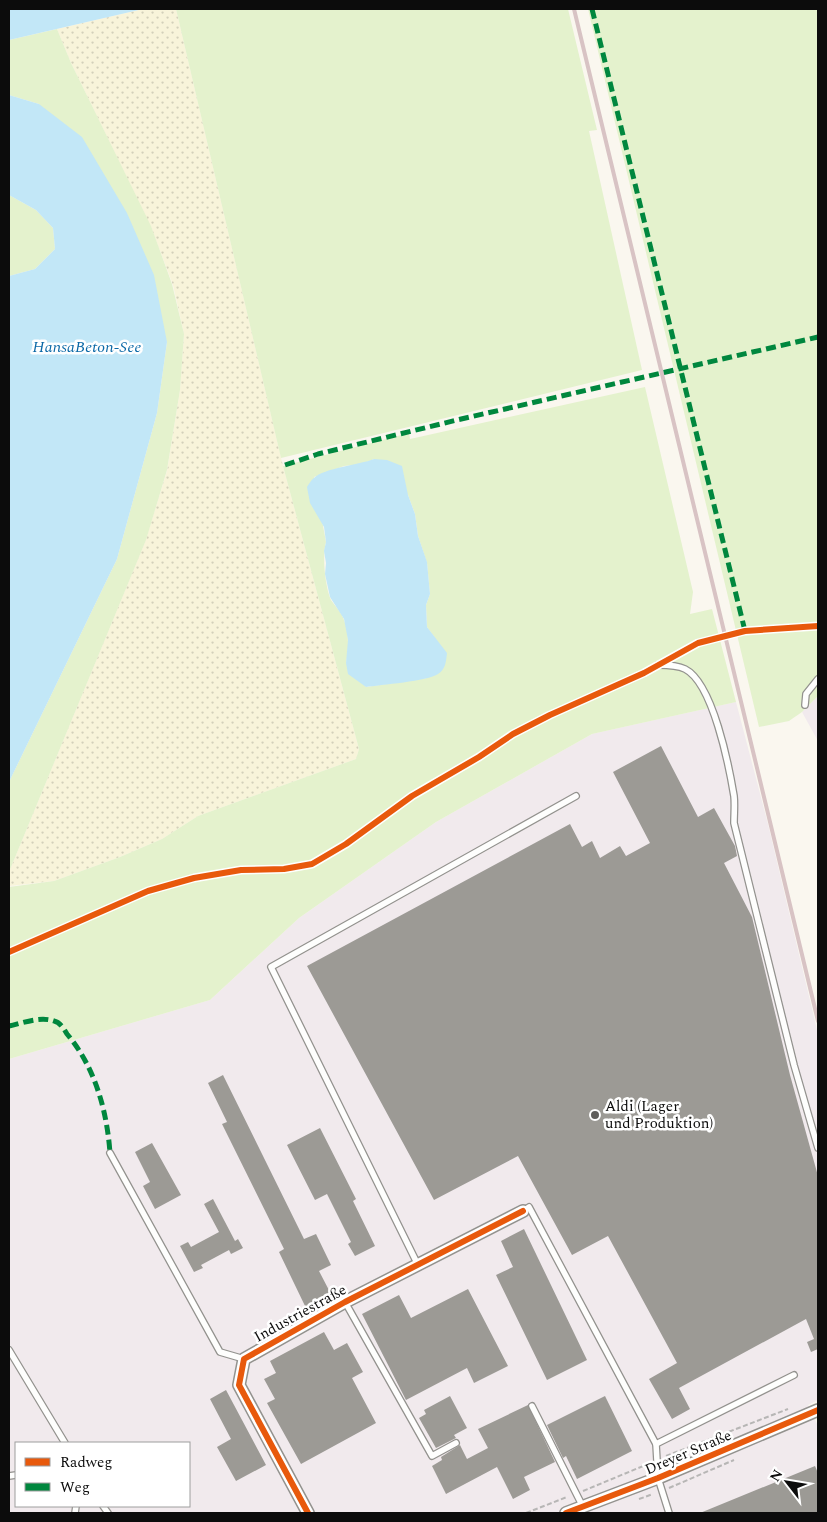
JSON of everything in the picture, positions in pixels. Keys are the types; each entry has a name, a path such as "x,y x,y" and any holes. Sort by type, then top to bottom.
{"street":[{"name":"Industriestraße","path":"308,1513 239,1385 244,1358 345,1302 522,1211"},
{"name":"Dreyer Straße","path":"566,1513 658,1478 818,1410"}],"lane":[{"path":"658,665 671,665 686,669 706,694 720,733 734,797 734,823 794,1065 818,1148"},
{"path":"805,705 806,694 818,679"},
{"path":"418,1265 271,967 576,796"},
{"path":"110,1153 220,1352 244,1358"},
{"path":"522,1211 529,1207 656,1444 658,1478 669,1513"},
{"path":"345,1302 432,1456 456,1443"},
{"path":"9,1350 64,1442"},
{"path":"656,1444 794,1375"},
{"path":"532,1406 583,1507"}],"path":[{"path":"526,1513 787,1409"}],"shaded area":[{"path":"143,9 176,9 283,466 359,749 356,759 198,816 162,839 120,857 54,881 9,886 9,872 145,542 167,471 180,390 184,334 173,285 151,227 71,63 57,29"},
{"path":"818,696 818,741 802,712"},
{"path":"736,702 768,824 818,1034 818,1400 808,1405 818,1426 818,1513 9,1513 9,1059 210,1000 299,918 436,822 592,734"}],"green space":[{"path":"176,9 568,9 597,130 589,131 642,370 281,458"},
{"path":"588,9 818,9 818,696 802,712 789,721 759,727"},
{"path":"57,29 71,63 151,226 172,284 184,334 180,390 167,470 146,540 9,872 9,782 117,559 157,413 167,342 39,104 9,95 9,40"},
{"path":"9,195 36,210 53,228 55,249 35,269 9,276"},
{"path":"645,387 693,592 690,614 712,609 736,702 592,734 436,822 299,918 210,1000 9,1059 9,887 54,881 120,857 162,839 198,816 356,759 359,749 283,466 409,433 410,439","holes":["374,459 408,495 415,514 418,536 427,563 430,594 426,605 427,627 435,638 427,678 366,687 346,663 348,652 346,625 342,615 331,600 327,587 324,563 326,542 314,477 344,466 363,464"]}],"water":[{"path":"9,9 143,9 9,40"},
{"name":"HansaBeton-See","path":"9,95 39,104 82,137 127,213 154,275 167,342 157,413 117,559 9,782 9,276 35,269 55,249 53,228 36,210 9,195"},
{"path":"374,459 387,460 402,466 408,495 415,514 418,536 427,562 430,594 426,605 427,627 447,653 443,670 438,674 415,681 366,687 348,674 346,663 348,640 344,619 330,597 325,574 324,551 326,542 324,527 310,503 307,487 313,479 325,472"}],"building":[{"name":"Aldi (Lager und Produktion)","path":"661,746 698,817 714,808 735,846 737,856 724,863 752,917 790,1075 818,1176 818,1349 811,1352 807,1342 814,1339 806,1319 679,1388 690,1409 672,1419 649,1379 677,1363 608,1236 572,1255 518,1156 434,1200 307,966 570,824 582,847 592,841 600,858 620,846 626,856 650,843 613,772"},
{"path":"223,1075 304,1239 316,1234 331,1265 319,1271 332,1296 306,1308 279,1252 284,1249 222,1124 227,1122 208,1083"},
{"path":"320,1128 356,1199 353,1201 375,1246 355,1256 348,1244 351,1242 327,1194 315,1200 287,1145"},
{"path":"152,1143 181,1195 155,1209 143,1186 150,1182 135,1152"},
{"path":"213,1199 235,1241 238,1239 243,1248 231,1254 229,1250 201,1265 203,1268 194,1272 180,1246 188,1242 191,1247 219,1232 204,1204"},
{"path":"524,1229 587,1360 547,1380 496,1275 513,1267 501,1241"},
{"path":"468,1289 508,1366 474,1383 467,1368 406,1400 362,1314 399,1295 411,1318"},
{"path":"324,1332 334,1350 347,1343 363,1372 352,1378 376,1423 301,1464 267,1403 275,1399 264,1379 276,1373 270,1361"},
{"path":"226,1390 266,1465 236,1481 217,1447 231,1439 210,1399"},
{"path":"450,1396 467,1428 454,1435 456,1438 436,1448 419,1418 426,1414 424,1410"},
{"path":"605,1396 632,1451 577,1479 566,1456 563,1458 547,1425"},
{"path":"528,1405 555,1462 524,1477 530,1490 513,1499 497,1467 446,1494 432,1466 442,1460 441,1457 460,1445 467,1459 488,1448 478,1429"},
{"path":"815,1466 818,1473 818,1513 700,1513"}],"railway":[{"path":"574,9 818,1021"}],"marked path":[{"path":"592,9 745,631"},
{"path":"285,465 318,454 457,420 818,337"},
{"path":"9,1026 43,1019 56,1022 62,1026 85,1061 98,1090 106,1121 110,1153"}],"cycle path":[{"path":"9,952 148,891 194,878 241,870 284,869 312,864 346,844 412,796 479,757 513,734 550,715 644,673 698,643 745,631 818,626"},
{"path":"308,1513 239,1385 244,1359 345,1302 523,1211"},
{"path":"566,1513 658,1478 818,1410"}],"place":[{"name":"Aldi (Lager und Produktion)","path":"595,1115"}]}
